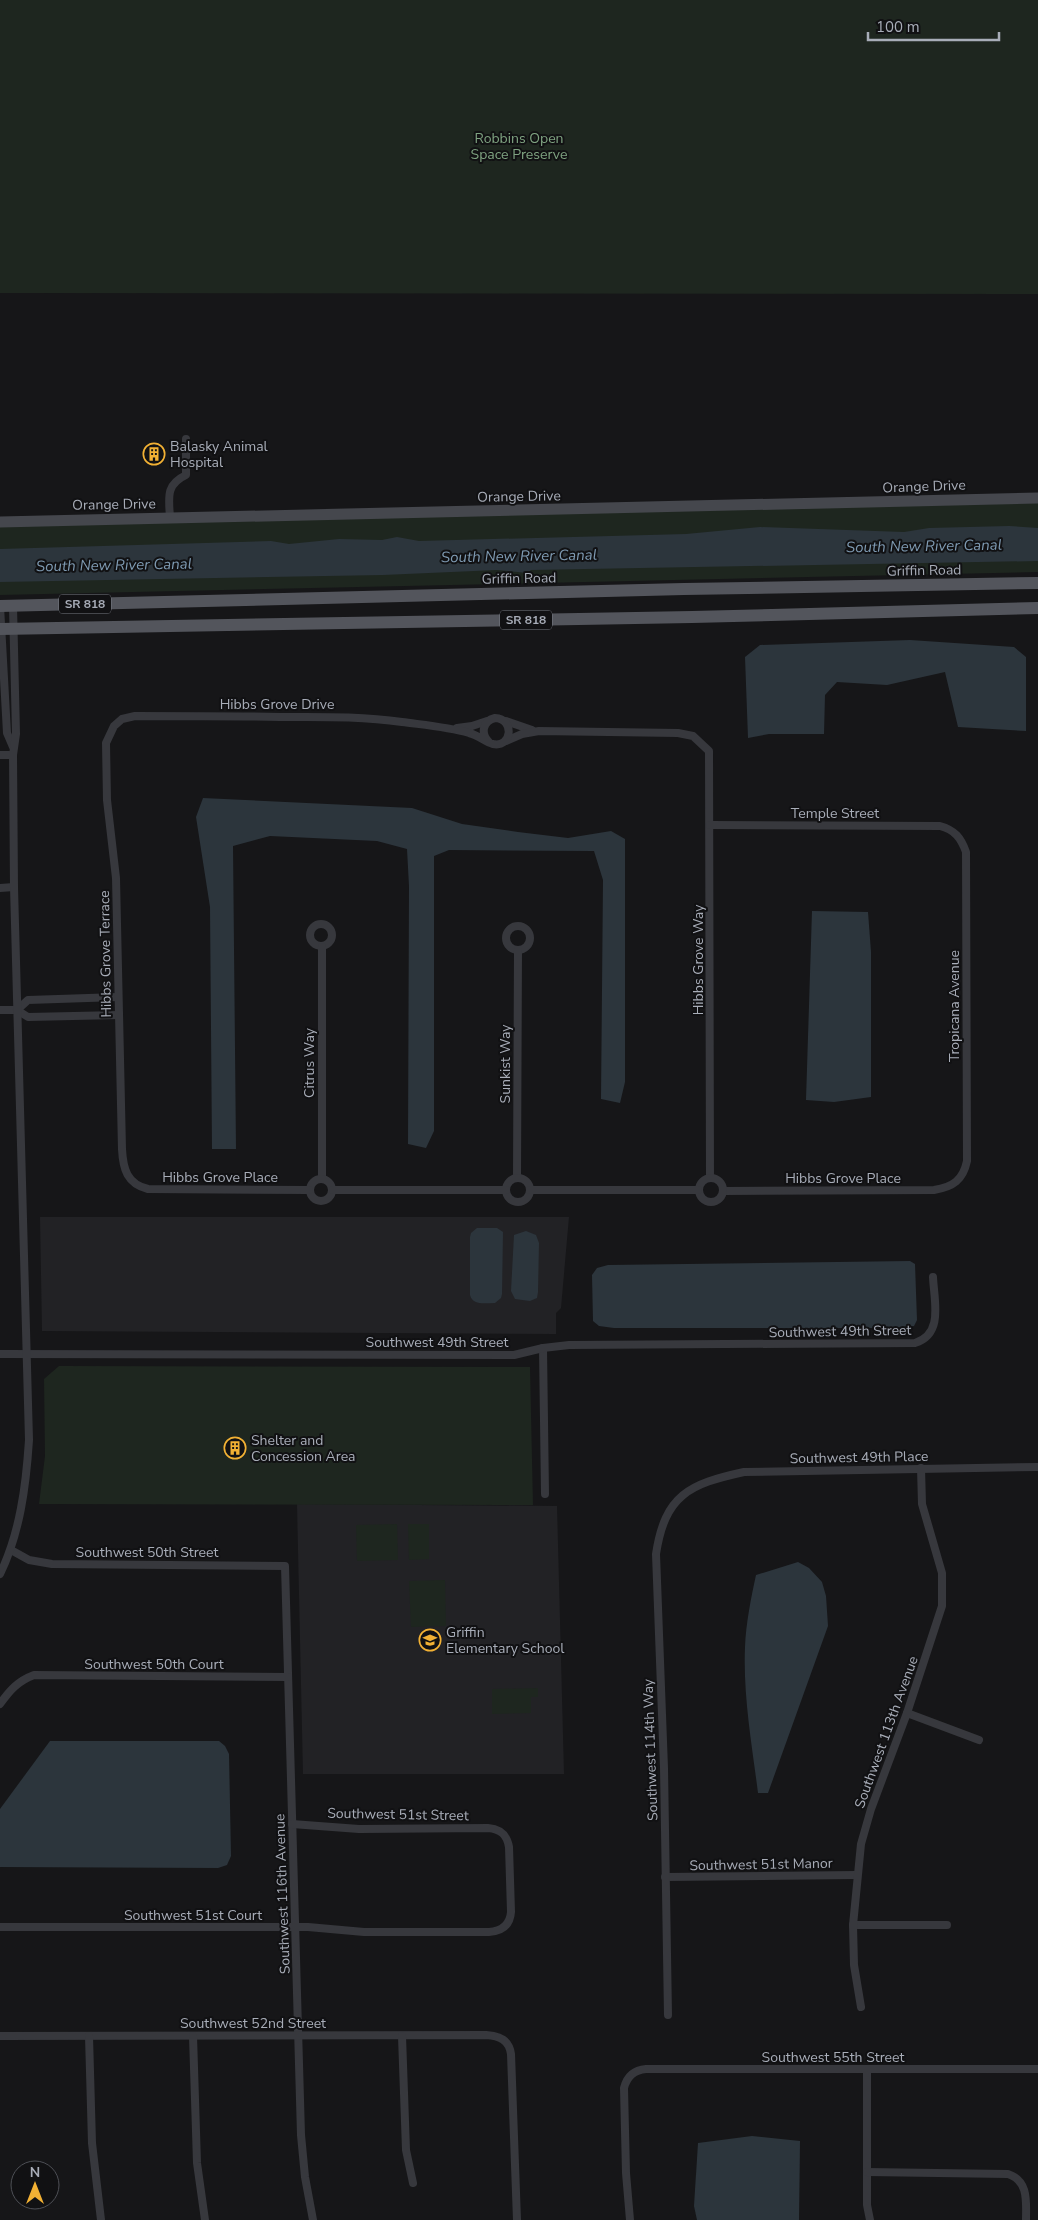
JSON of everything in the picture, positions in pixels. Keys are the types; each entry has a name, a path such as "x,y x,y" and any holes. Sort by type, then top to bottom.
{"main road":[{"name":"Griffin Road","path":"6,606 684,589 1038,583"},
{"name":"SR 818","path":"5,629 692,617 1037,607"}],"street":[{"path":"170,518 172,486 175,480 186,476 186,439"},
{"name":"Orange Drive","path":"0,522 1038,498"},
{"path":"6,606 7,733 13,751"},
{"path":"0,1574 11,1550 17,1527 28,1460 29,1440 14,888 13,751 16,734 5,629 6,606"},
{"name":"Hibbs Grove Drive","path":"114,726 122,719 135,716 345,717 396,721 443,728 469,733 488,742"},
{"path":"495,718 539,732 522,734 498,744 488,742 483,731 489,720 495,718"},
{"name":"Hibbs Grove Drive","path":"443,728 472,726 489,720"},
{"path":"504,721 510,733 505,741"},
{"name":"Hibbs Grove Terrace","path":"114,726 107,738 108,808 115,859 123,1161 125,1173 133,1182"},
{"name":"Hibbs Grove Way","path":"539,732 678,733 694,736 709,751 710,1178"},
{"path":"0,755 13,751"},
{"name":"Temple Street","path":"710,825 940,826 950,829 957,834"},
{"name":"Tropicana Avenue","path":"957,834 963,842 966,852 967,1161 960,1179"},
{"path":"0,888 14,888"},
{"name":"Citrus Way","path":"322,947 322,1178"},
{"name":"Sunkist Way","path":"517,1178 518,950"},
{"path":"17,1010 28,1000 118,997"},
{"path":"0,1010 17,1010 28,1017 119,1015"},
{"path":"322,1178 329,1181 332,1190 329,1198 322,1202 315,1200 309,1190 312,1183 322,1178"},
{"path":"517,1178 528,1183 530,1190 525,1200 518,1202 511,1200 506,1190 511,1181 517,1178"},
{"path":"710,1178 720,1182 723,1190 720,1198 708,1203 701,1199 698,1190 702,1181 710,1178"},
{"name":"Hibbs Grove Place","path":"723,1190 934,1190 947,1188 960,1179"},
{"name":"Hibbs Grove Place","path":"133,1182 148,1189 309,1190"},
{"path":"332,1190 506,1190"},
{"path":"530,1190 698,1190"},
{"name":"Southwest 49th Street","path":"0,1354 514,1355 543,1348 569,1345 915,1343 926,1340 932,1333 936,1321 933,1277"},
{"path":"543,1348 545,1494"},
{"name":"Southwest 49th Place","path":"685,1492 714,1479 744,1472 921,1468 1038,1468"},
{"name":"Southwest 113th Avenue","path":"860,2007 854,1965 853,1925 856,1875 861,1844 871,1809 907,1713 942,1606 942,1573 922,1504 921,1468"},
{"name":"Southwest 114th Way","path":"668,2015 664,1768 656,1554 660,1530 671,1508 685,1492"},
{"name":"Southwest 50th Street","path":"11,1550 30,1560 52,1564 285,1566"},
{"name":"Southwest 116th Avenue","path":"285,1566 301,2135 305,2177 314,2220"},
{"name":"Southwest 50th Court","path":"0,1704 11,1689 21,1680 34,1675 288,1677"},
{"path":"907,1713 979,1740"},
{"name":"Southwest 51st Street","path":"292,1824 359,1829 488,1828 503,1833 508,1842 510,1854 511,1912 509,1921 505,1926"},
{"name":"Southwest 51st Manor","path":"665,1877 856,1875"},
{"path":"853,1925 946,1925"},
{"name":"Southwest 51st Court","path":"0,1927 325,1927 364,1932 489,1932 505,1926"},
{"name":"Southwest 52nd Street","path":"0,2036 486,2035 504,2040 508,2044 511,2054 517,2220"},
{"path":"89,2036 92,2143 101,2220"},
{"path":"193,2036 197,2163 205,2220"},
{"path":"402,2036 406,2150 413,2184"},
{"name":"Southwest 55th Street","path":"630,2220 626,2173 624,2088 630,2076 637,2071 646,2069 1038,2069"},
{"path":"867,2070 867,2205 870,2220"},
{"path":"867,2172 1004,2173 1018,2179 1025,2193 1026,2220"}],"shaded area":[{"path":"40,1217 569,1217 561,1308 556,1313 556,1334 42,1331"},
{"name":"Griffin Elementary School","path":"297,1504 557,1506 564,1774 303,1774"}],"green space":[{"name":"Robbins Open Space Preserve","path":"0,0 1038,0 1038,294 0,293"},
{"path":"1038,503 1038,572 0,595 0,526"},
{"path":"59,1366 530,1367 533,1505 39,1504 45,1456 44,1379"},
{"path":"397,1524 398,1560 357,1561 356,1525"},
{"path":"408,1524 429,1524 429,1559 409,1560"},
{"path":"445,1580 446,1626 411,1627 409,1581"},
{"path":"538,1688 538,1697 531,1697 531,1713 492,1714 492,1689"}],"water":[{"name":"South New River Canal","path":"1009,526 1038,528 1038,561 531,570 527,573 497,570 383,575 0,582 0,549 271,541 289,544 339,539 382,540 397,537 419,541 686,534 760,527 904,532 929,528"},
{"path":"910,640 1014,647 1026,657 1026,731 958,727 945,672 887,685 837,682 825,695 824,734 769,734 748,738 745,657 760,645"},
{"path":"203,798 412,808 462,824 568,838 611,831 625,839 625,1082 620,1103 601,1099 603,880 594,851 449,850 434,856 434,1131 426,1148 408,1144 409,886 407,849 377,841 270,836 233,846 236,1149 212,1149 210,907 196,817"},
{"path":"812,911 868,912 871,952 871,1097 834,1102 806,1100"},
{"path":"477,1228 497,1228 503,1232 502,1294 501,1298 495,1303 477,1302 470,1295 470,1237 471,1233"},
{"path":"526,1231 536,1235 539,1243 538,1292 537,1298 530,1301 515,1299 511,1291 514,1235"},
{"path":"910,1261 915,1264 917,1320 914,1326 904,1328 614,1328 599,1326 593,1321 592,1275 597,1268 608,1265"},
{"path":"798,1562 809,1568 822,1582 826,1596 828,1626 768,1793 758,1793 745,1684 745,1647 749,1611 756,1575"},
{"path":"50,1741 219,1741 225,1746 229,1754 231,1856 227,1865 218,1868 0,1867 0,1809"},
{"path":"752,2136 800,2141 799,2220 697,2220 694,2206 698,2143"}],"place":[{"name":"Balasky Animal Hospital","path":"154,454"},
{"name":"Shelter and Concession Area","path":"235,1448"},
{"name":"Griffin Elementary School","path":"430,1640"}]}
